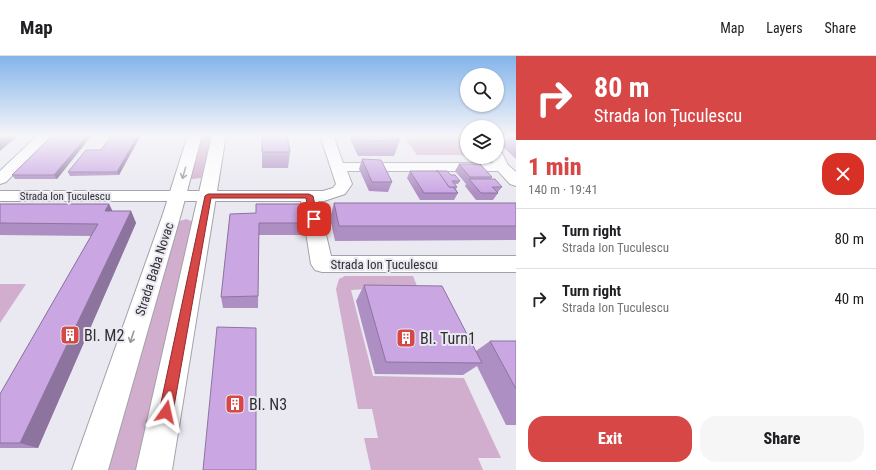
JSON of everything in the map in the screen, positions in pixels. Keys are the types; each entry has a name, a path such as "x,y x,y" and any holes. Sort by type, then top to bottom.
{"main road":[{"name":"Strada Baba Novac","path":"90,470 190,154"},
{"path":"154,470 216,154"}],"street":[{"path":"0,179 26,154"},
{"path":"208,196 309,196 332,194 342,188 344,184 333,154"},
{"path":"338,166 460,163"},
{"path":"502,164 516,181"},
{"name":"Strada Ion Țuculescu","path":"0,196 208,196"},
{"name":"Strada Ion Țuculescu","path":"309,196 322,264 516,264"}],"shaded area":[{"path":"195,154 207,154 201,178 192,179 189,177"},
{"path":"417,154 460,154 417,155"},
{"path":"186,219 194,222 137,470 106,470 177,222"},
{"path":"345,276 413,276 417,286 351,290 373,376 464,378 501,458 478,458 483,470 371,470 364,438 378,438 372,409 358,409 336,289 339,279"},
{"path":"0,284 26,284 0,323"}],"building":[{"path":"33,154 72,154 54,175 12,175"},
{"path":"82,154 127,154 117,172 68,172"},
{"path":"362,159 381,160 392,182 372,182"},
{"path":"459,164 480,164 492,177 470,177"},
{"path":"410,171 438,171 449,187 453,187 458,193 424,193"},
{"path":"438,171 447,171 451,175 455,175 460,181 452,181 457,187 449,187"},
{"path":"469,179 495,179 502,187 492,187 498,193 481,193"},
{"path":"334,203 516,203 516,226 339,226"},
{"path":"0,204 109,204 105,211 131,211 20,443 0,443 0,394 98,224 0,223"},
{"path":"256,204 305,204 308,223 259,223 258,296 221,297 230,214 256,213"},
{"name":"Bl. Turn1","path":"364,285 442,286 482,363 386,362"},
{"name":"Bl. N3","path":"217,327 256,328 256,470 203,470"},
{"path":"490,341 516,341 516,389"}],"place":[{"name":"Bl. M2","path":"70,335"},
{"name":"Bl. Turn1","path":"406,338"},
{"name":"Bl. N3","path":"235,404"}],"route":[{"path":"166,412 208,196 309,196 314,219"}]}
